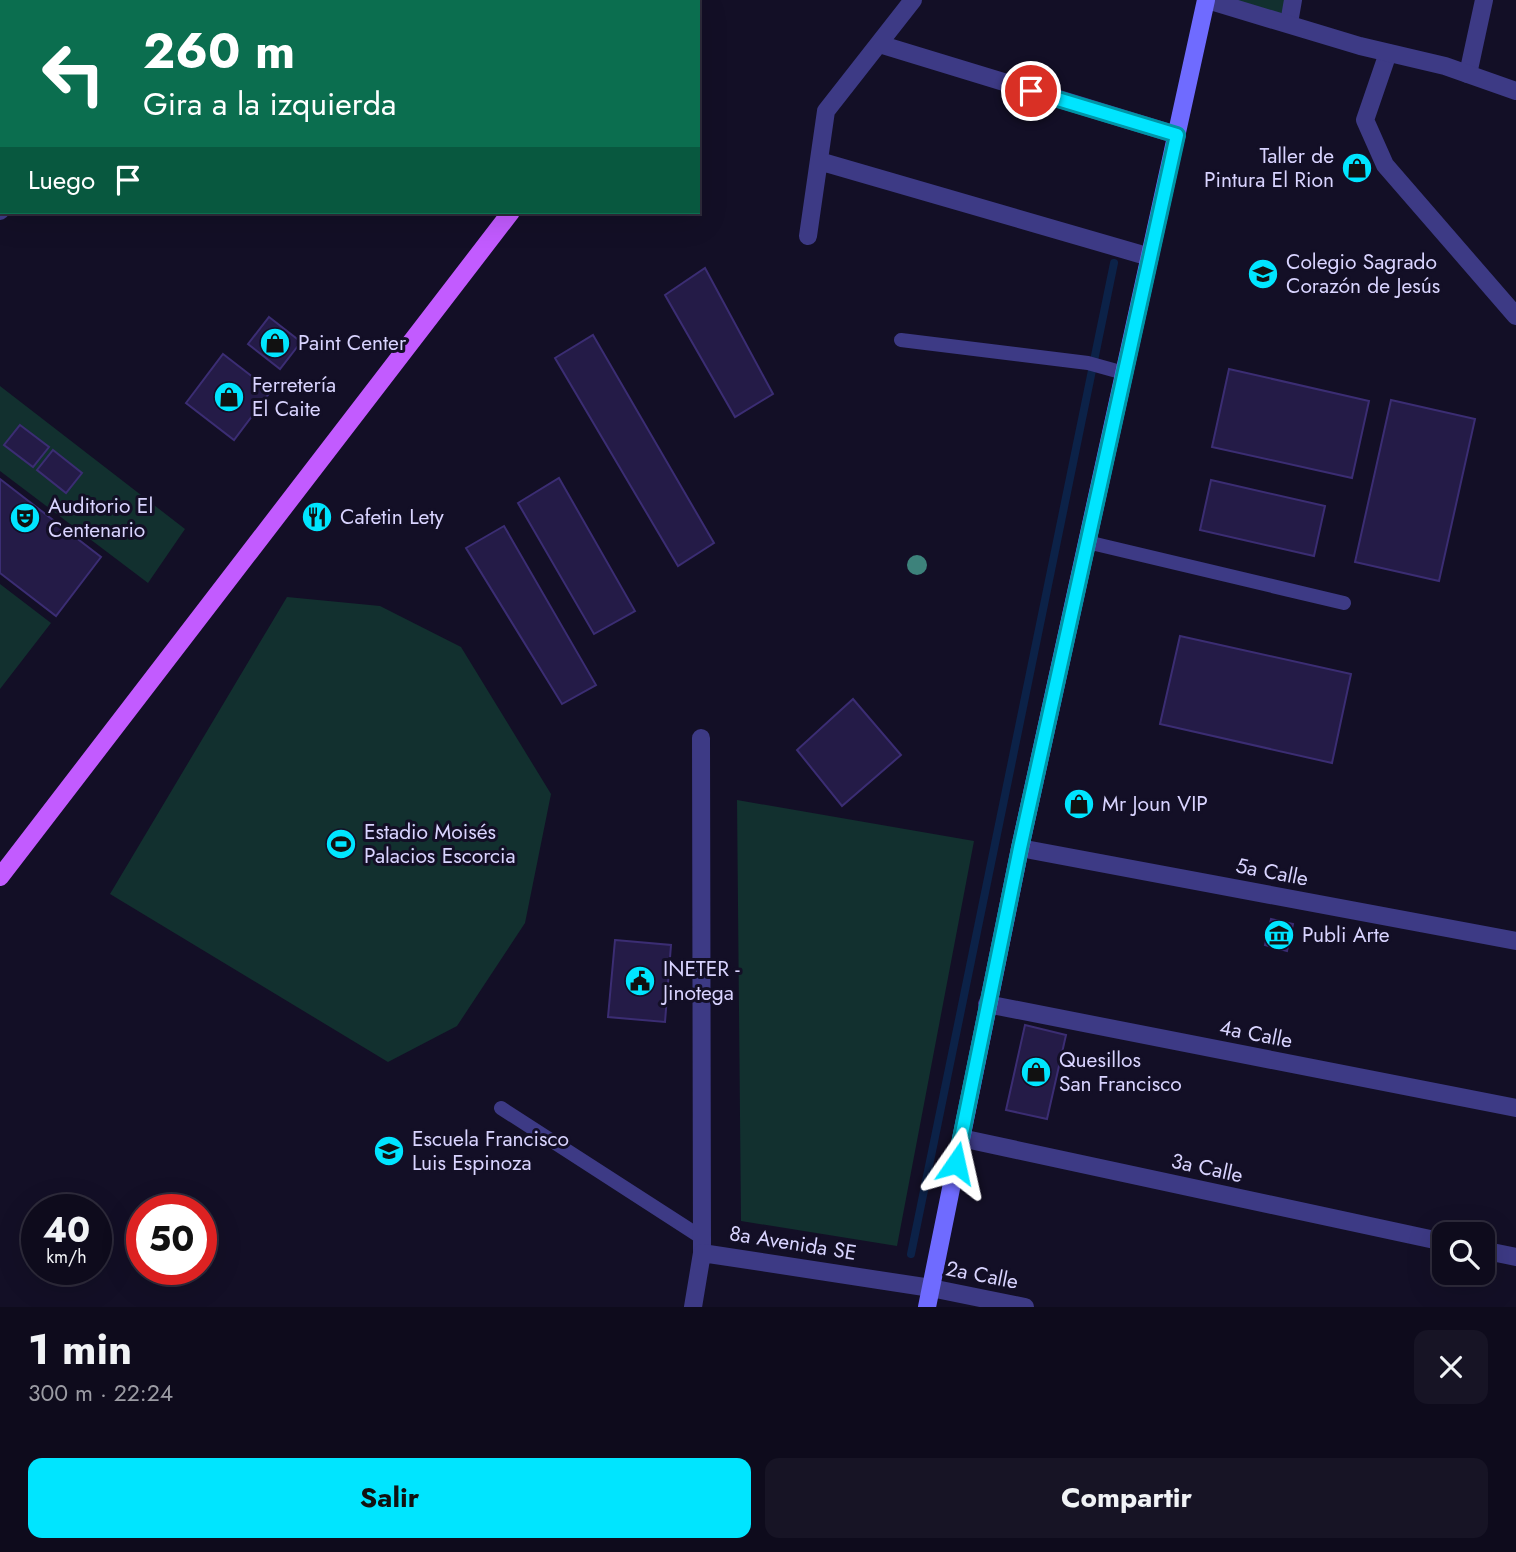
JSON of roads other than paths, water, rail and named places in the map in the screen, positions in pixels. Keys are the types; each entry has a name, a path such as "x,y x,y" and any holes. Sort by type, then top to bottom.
{"main road":[{"path":"927,1307 1020,848 1207,0"},
{"path":"0,877 509,214"}],"street":[{"path":"808,236 826,111 913,0"},
{"path":"1207,0 1468,74 1516,91"},
{"path":"1289,23 1293,0"},
{"path":"1468,74 1484,0"},
{"path":"879,44 1177,135"},
{"path":"1388,53 1366,120 1385,165 1516,316"},
{"path":"819,161 1150,257"},
{"path":"701,738 703,1246"},
{"name":"5a Calle","path":"1020,848 1516,941"},
{"name":"4a Calle","path":"987,1003 1516,1108"},
{"name":"3a Calle","path":"961,1138 1432,1239"},
{"name":"8a Avenida SE","path":"693,1307 703,1246 931,1288"},
{"path":"1495,1253 1516,1257"},
{"name":"2a Calle","path":"931,1288 1025,1307"}],"lane":[{"path":"901,340 1088,363 1124,373"},
{"path":"1087,542 1344,603"},
{"path":"502,1108 703,1246"}],"waterway":[{"path":"911,1254 1114,263"}],"place":[{"name":"Taller de Pintura El Rion","path":"1357,168"},
{"name":"Colegio Sagrado Corazón de Jesús","path":"1263,274"},
{"name":"Paint Center","path":"275,343"},
{"name":"Ferretería El Caite","path":"229,397"},
{"name":"Cafetin Lety","path":"317,517"},
{"name":"Auditorio El Centenario","path":"25,518"},
{"name":"Mr Joun VIP","path":"1079,804"},
{"name":"Estadio Moisés Palacios Escorcia","path":"341,844"},
{"name":"Publi Arte","path":"1279,935"},
{"name":"INETER - Jinotega","path":"640,981"},
{"name":"Quesillos San Francisco","path":"1036,1072"},
{"name":"Escuela Francisco Luis Espinoza","path":"389,1151"}]}
